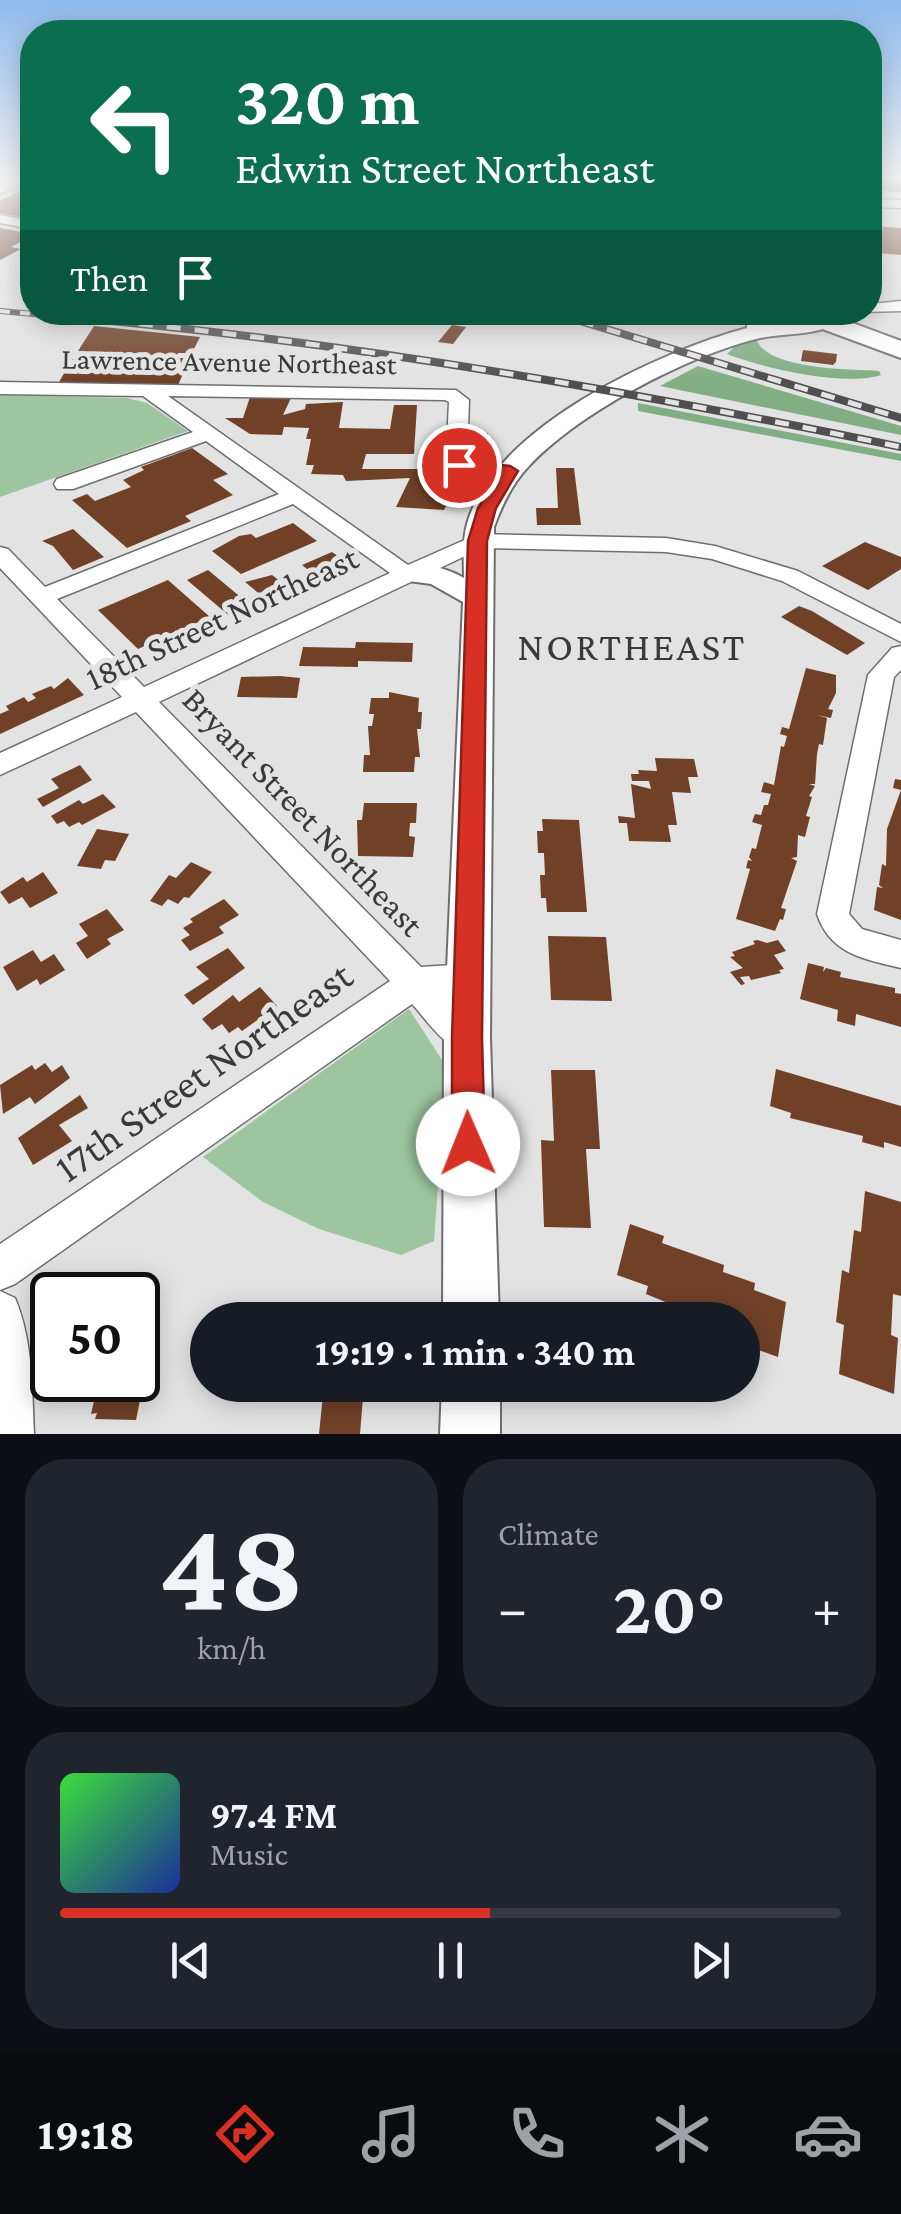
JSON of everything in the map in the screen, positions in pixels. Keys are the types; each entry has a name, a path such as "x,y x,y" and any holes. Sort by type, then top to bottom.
{"highway":[{"path":"856,325 895,344"},
{"path":"778,328 895,344"}],"main road":[{"path":"705,346 722,325"},
{"path":"764,325 778,328"},
{"path":"471,1302 468,978 478,541 487,508 510,471 558,429 705,346 735,335 791,325"},
{"path":"406,573 438,576 476,596"},
{"path":"470,1434 471,1402"}],"street":[{"name":"Lawrence Avenue Northeast","path":"0,388 456,397 459,402 454,461 464,466 510,471"},
{"path":"148,390 406,573"},
{"path":"66,484 209,433"},
{"path":"42,597 295,495"},
{"path":"478,541 666,545 715,553 790,576 901,634"},
{"name":"18th Street Northeast","path":"0,765 478,541"},
{"name":"Bryant Street Northeast","path":"0,554 467,1038"},
{"path":"901,654 881,675 833,914 838,928 852,940 901,954"},
{"path":"416,982 468,978"},
{"name":"17th Street Northeast","path":"0,1269 416,982"},
{"path":"0,1312 9,1370 12,1434"}],"green space":[{"path":"756,339 763,349 792,362 879,371 881,375 826,377 782,370 727,354 738,343"},
{"path":"698,366 901,426 901,435 660,386"},
{"path":"0,395 127,398 147,403 188,431 0,497"},
{"path":"638,403 901,454 901,461 638,411"},
{"path":"409,1009 442,1060 443,1117 434,1241 401,1255 319,1229 263,1202 203,1157"}],"building":[{"path":"0,246 20,249 20,250 0,260"},
{"path":"882,246 901,246 901,255 882,253"},
{"path":"452,325 466,327 453,344 438,342"},
{"path":"94,326 200,337 192,353 178,353 176,358 190,358 178,385 58,384 72,359 99,359 103,352 78,351"},
{"path":"803,350 837,354 836,362 833,365 801,361"},
{"path":"250,397 291,398 283,415 305,409 306,404 343,402 339,428 390,429 394,405 417,405 414,454 366,454 362,469 438,469 438,478 449,485 441,503 447,504 444,510 396,507 410,478 346,481 343,475 311,474 314,465 306,465 309,428 284,427 282,435 250,434 225,418 243,418"},
{"path":"467,433 488,433 488,451 477,462 466,462"},
{"path":"192,448 228,474 213,480 233,495 185,516 191,521 127,548 72,500 87,494 95,501 131,487 123,480 144,470 141,467"},
{"path":"556,468 574,468 581,525 537,525 536,508 558,508"},
{"path":"293,523 317,541 241,574 212,551 239,536 251,534 256,538"},
{"path":"73,529 104,557 73,570 53,546 42,541"},
{"path":"865,542 901,557 901,569 868,590 822,566"},
{"path":"332,552 358,570 327,585 302,565"},
{"path":"208,570 255,609 233,619 187,580"},
{"path":"272,575 298,595 274,606 245,582"},
{"path":"168,580 210,617 138,649 98,610"},
{"path":"799,606 865,643 847,655 781,617"},
{"path":"356,642 413,643 412,662 358,661 358,667 299,666 303,647 355,648"},
{"path":"806,668 836,675 836,693 828,709 833,710 831,718 817,715 827,718 823,745 819,744 817,754 815,784 809,784 815,786 809,796 812,797 806,816 810,817 805,837 798,835 797,857 791,858 797,861 781,908 786,909 775,931 736,919 750,869 746,868 748,860 752,861 749,857 752,848 756,849 762,825 752,822 755,814 761,815 764,805 768,805 771,794 761,792 764,782 774,785 781,746 784,747 787,736 780,734 782,727 789,729"},
{"path":"241,677 300,678 297,698 237,697"},
{"path":"68,678 84,695 0,734 0,714 9,710 6,706 24,697 28,702 36,698 32,694 51,686 54,689"},
{"path":"389,692 419,698 420,757 415,757 414,772 363,772 364,755 370,755 368,726 372,726 374,714 369,714 371,698 389,698"},
{"path":"655,758 694,759 698,777 688,777 691,793 672,792 677,825 668,825 671,842 629,841 627,823 619,823 618,816 635,818 631,784 651,789 649,781 632,781 631,774 639,774 638,770 657,771"},
{"path":"80,765 92,780 43,807 37,799 59,788 51,779"},
{"path":"895,779 901,780 901,790 893,788"},
{"path":"901,790 901,920 874,910 877,887 883,888 879,885 882,864 886,866 887,829"},
{"path":"103,794 116,807 82,825 79,822 69,827 64,821 57,824 51,816 79,800 83,804"},
{"path":"364,803 417,803 416,823 410,823 409,836 415,837 413,857 358,856 357,820 362,820"},
{"path":"542,819 579,820 587,912 547,912 546,898 541,898 544,853 538,853 537,831 543,831"},
{"path":"97,829 129,834 115,861 105,860 101,869 77,866"},
{"path":"191,862 212,872 189,898 184,897 178,904 168,899 162,906 150,901 169,875 176,878"},
{"path":"43,872 58,893 30,908 22,897 9,904 0,892 23,877 27,882"},
{"path":"224,899 239,915 219,927 224,933 190,951 181,940 190,935 183,928 193,922 190,919"},
{"path":"107,909 124,930 107,939 111,944 87,959 76,943 88,936 79,924"},
{"path":"548,936 606,937 612,1001 551,1000"},
{"path":"757,940 778,940 786,951 774,955 784,969 751,980 749,976 740,977 745,984 741,985 730,972 743,968 730,957 735,956 732,952"},
{"path":"228,948 245,968 193,1005 184,995 209,979 196,967"},
{"path":"33,950 41,962 54,954 65,970 40,985 37,979 17,991 3,967"},
{"path":"808,963 824,967 823,972 826,968 841,972 840,977 895,988 895,993 901,994 901,1027 856,1014 855,1026 837,1021 838,1010 800,999"},
{"path":"260,987 277,1006 242,1031 238,1027 229,1033 222,1024 212,1030 202,1019 233,995 239,1002"},
{"path":"45,1063 52,1072 62,1065 70,1078 35,1104 30,1097 3,1114 0,1085 32,1065 35,1070"},
{"path":"776,1069 901,1106 901,1147 884,1142 884,1148 862,1142 863,1136 790,1118 791,1113 770,1106"},
{"path":"551,1070 595,1070 600,1149 586,1149 591,1228 544,1227 541,1140 554,1141"},
{"path":"80,1095 88,1108 59,1125 72,1141 33,1165 18,1138"},
{"path":"865,1191 901,1202 901,1296 893,1294 891,1335 898,1338 894,1394 839,1374 844,1325 836,1322 842,1270 849,1273 854,1230 861,1232"},
{"path":"630,1224 664,1236 662,1243 724,1265 723,1272 755,1283 754,1290 786,1302 778,1357 760,1350 760,1302 665,1302 646,1294 648,1286 617,1275"},
{"path":"94,1402 140,1402 136,1420 95,1419 97,1413 91,1414"},
{"path":"322,1402 363,1402 360,1434 319,1434"}],"railway":[{"path":"0,311 20,313"},
{"path":"147,325 310,344 508,374 901,447"},
{"path":"593,325 901,418"}],"district":[{"name":"NORTHEAST","path":"632,646"}],"route":[{"path":"459,465 510,471 487,508 478,541 468,1144"}]}
